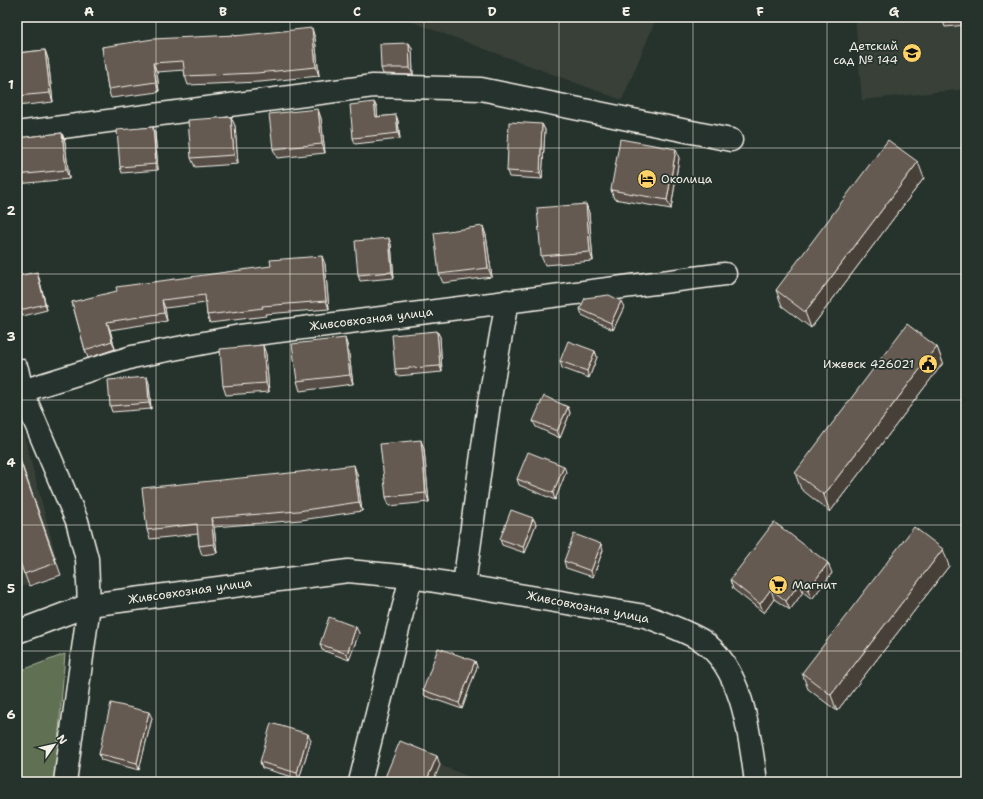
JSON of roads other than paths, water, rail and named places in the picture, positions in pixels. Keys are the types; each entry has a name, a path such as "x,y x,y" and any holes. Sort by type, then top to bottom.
{"street":[{"path":"17,133 373,86 481,89 731,140"},
{"name":"Живсовхозная улица","path":"22,391 132,357 240,336 725,274"},
{"path":"464,585 489,403 507,301"},
{"path":"17,369 22,391 77,521 88,559 89,605 65,782"},
{"name":"Живсовхозная улица","path":"17,632 89,605 348,571 411,577 464,585 645,616 678,628 702,641 720,659 738,693 747,724 756,782"},
{"path":"360,782 411,577"}],"place":[{"name":"Детский сад № 144","path":"912,53"},
{"name":"Околица","path":"647,179"},
{"name":"Ижевск 426021","path":"928,364"},
{"name":"Магнит","path":"778,585"}]}
